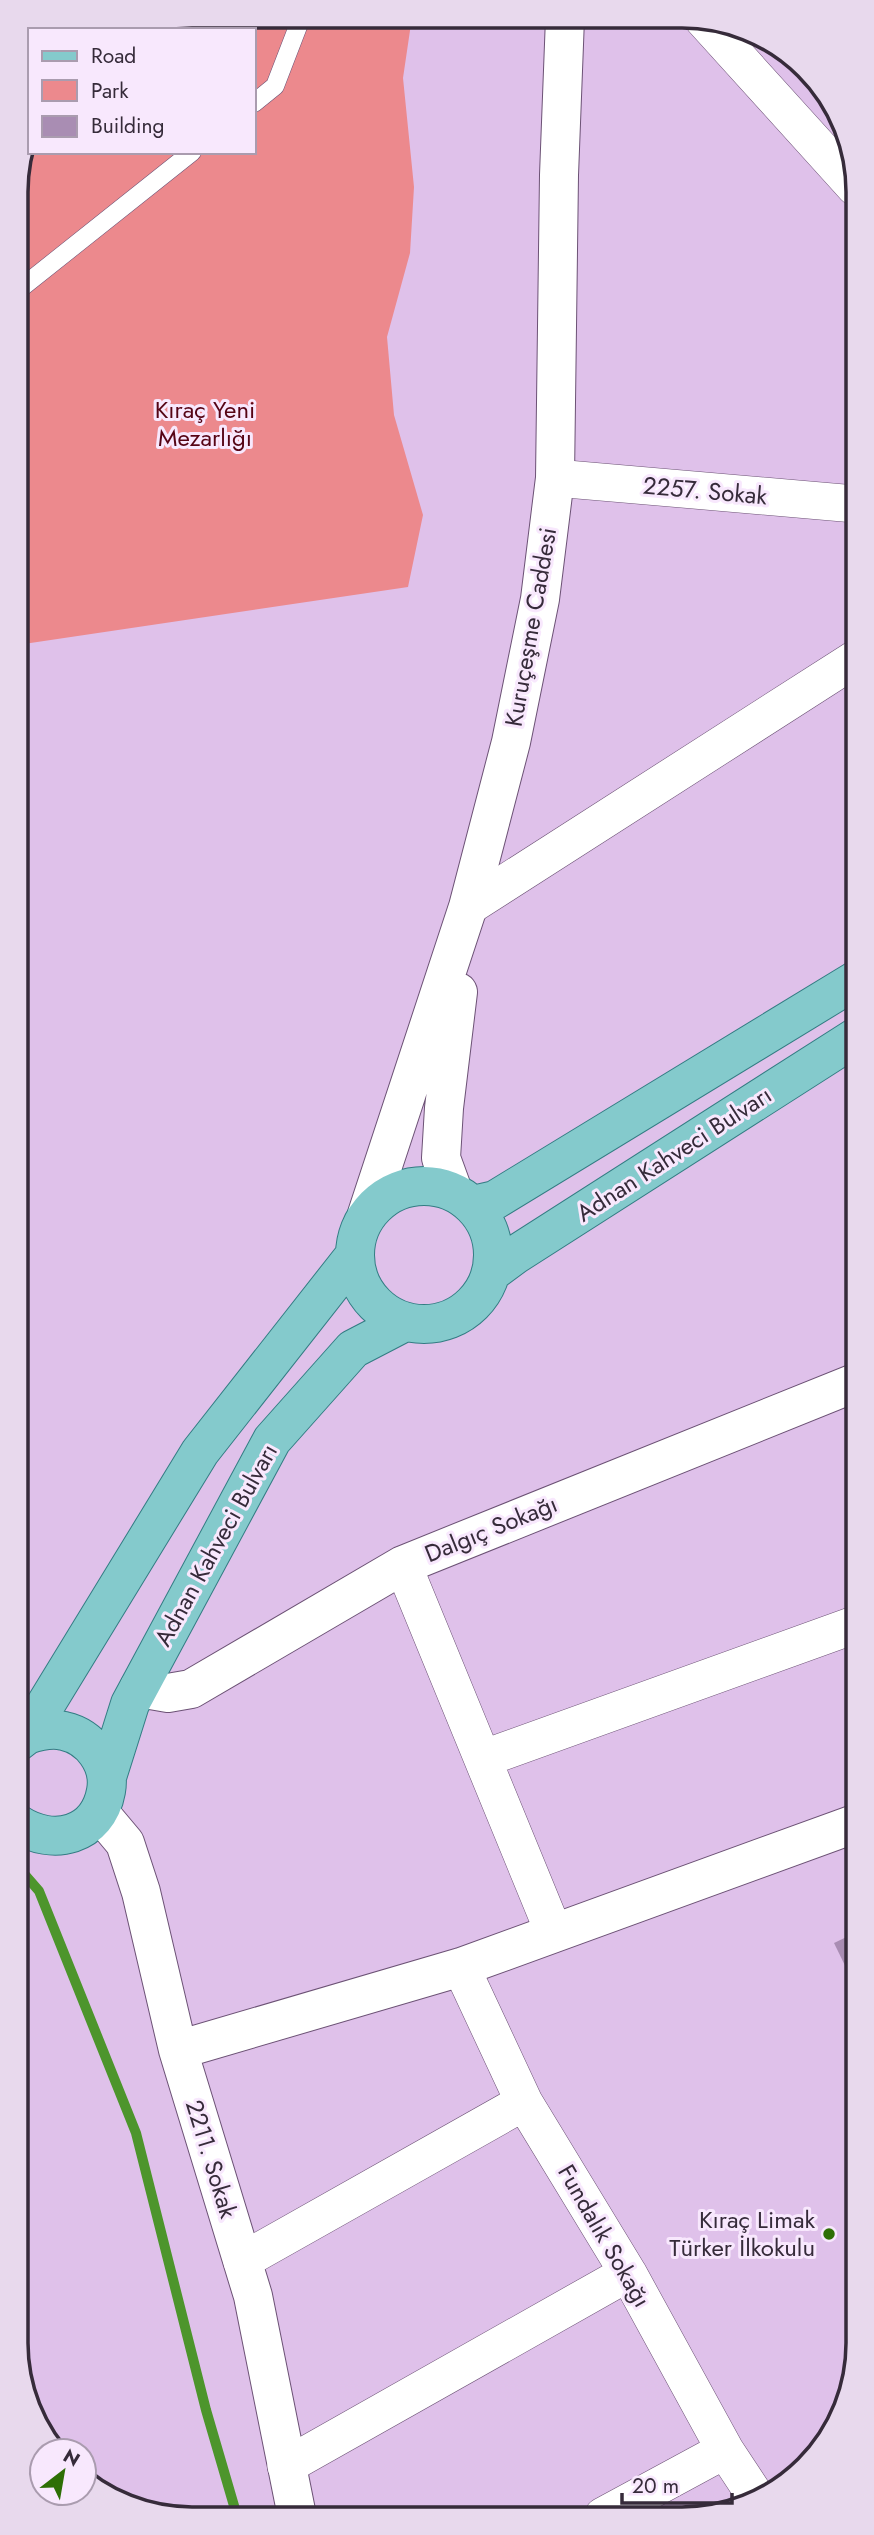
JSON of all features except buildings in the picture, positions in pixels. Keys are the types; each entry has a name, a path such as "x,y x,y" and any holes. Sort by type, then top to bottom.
{"main road":[{"path":"463,1198 487,1224 494,1248 492,1272 483,1292 468,1309 449,1320 427,1325 405,1322 385,1313 369,1297 358,1277 354,1256 357,1233 367,1214 384,1197 406,1187 430,1185 463,1198 495,1200 846,986"},
{"name":"Adnan Kahveci Bulvarı","path":"492,1272 846,1043"},
{"path":"28,1731 200,1451 354,1256"},
{"name":"Adnan Kahveci Bulvarı","path":"103,1794 123,1724 139,1688 272,1440 353,1349 405,1322"},
{"path":"28,1737 45,1730 63,1730 80,1736 94,1748 103,1764 103,1794 85,1827 69,1835 35,1831"}],"street":[{"name":"Kuruçeşme Caddesi","path":"367,1214 468,907 511,742 535,625 555,478 559,188 565,28"},
{"path":"714,31 845,176"},
{"name":"2257. Sokak","path":"555,478 846,503"},
{"path":"463,1198 441,1158 444,1108 468,907 846,665"},
{"name":"Dalgıç Sokağı","path":"139,1688 168,1693 191,1689 403,1565 846,1386"},
{"path":"403,1565 485,1758 554,1933"},
{"path":"485,1758 846,1628"},
{"name":"2211. Sokak","path":"103,1794 125,1843 141,1892 178,2050 253,2296 294,2507"},
{"path":"178,2050 461,1967 846,1827"},
{"name":"Fundalık Sokağı","path":"461,1967 524,2102 628,2273 725,2451 752,2491"},
{"path":"242,2261 524,2102"},
{"path":"286,2466 628,2273"},
{"path":"620,2507 725,2451"}],"lane":[{"path":"256,101 275,86 297,28"},
{"path":"28,282 189,154"}],"green space":[{"name":"Kıraç Yeni Mezarlığı","path":"256,28 410,28 403,78 414,187 410,253 387,337 394,415 423,515 408,587 28,643 28,181 33,154 256,154"}],"waterway":[{"path":"28,1878 39,1891 136,2133 206,2410 234,2507"}],"place":[{"name":"Kıraç Limak Türker İlkokulu","path":"829,2234"}]}
